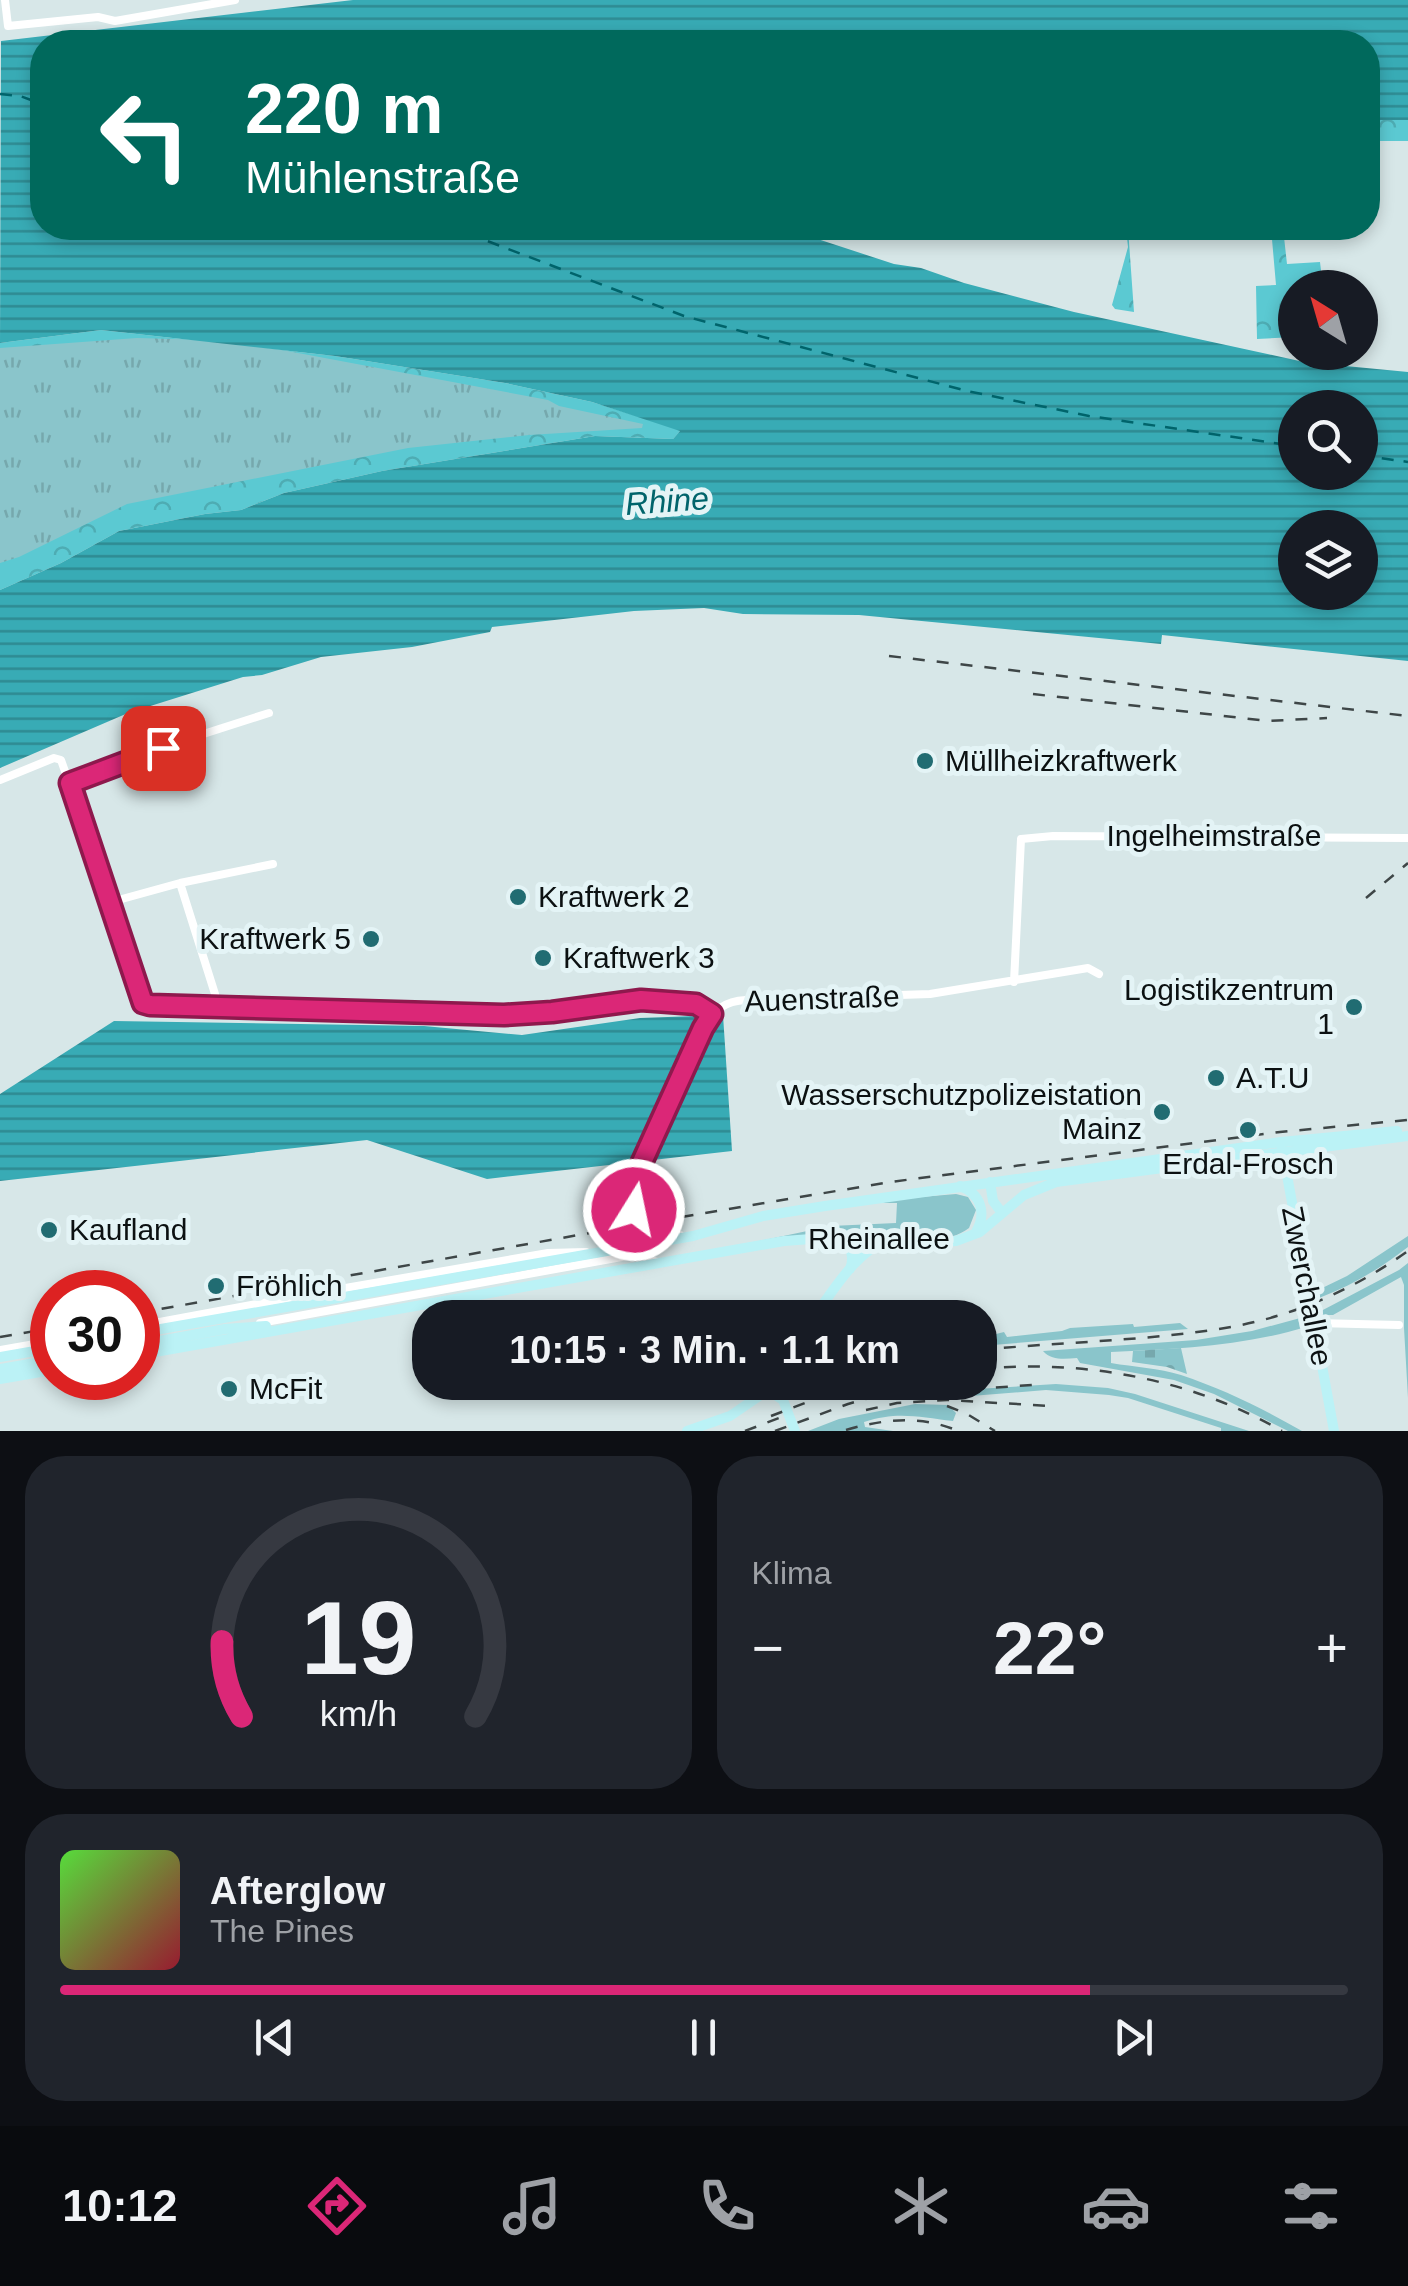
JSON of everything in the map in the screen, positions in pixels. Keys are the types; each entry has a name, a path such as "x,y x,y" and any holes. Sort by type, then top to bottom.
{"main road":[{"name":"Rheinallee","path":"160,1327 693,1236 764,1216 990,1182 1408,1133"},
{"name":"Rheinallee","path":"160,1351 784,1241 838,1236 956,1242 971,1236 1030,1191 1056,1182 1262,1153 1282,1146"},
{"name":"Zwerchallee","path":"1282,1146 1334,1431"},
{"path":"1262,1153 1286,1170"},
{"path":"990,1182 992,1198 1002,1213"},
{"path":"960,1186 974,1195 982,1210 979,1226 971,1236"},
{"path":"838,1236 851,1249 849,1270"},
{"path":"826,1300 871,1248 894,1238"},
{"name":"Rheinallee","path":"160,1341 226,1329 337,1320"},
{"path":"0,1354 30,1349"},
{"path":"0,1370 30,1364"},
{"path":"0,1379 30,1374"},
{"path":"688,1431 730,1416 753,1400"},
{"path":"783,1400 794,1431"}],"street":[{"path":"5,0 8,26 98,17 115,21 234,0"},
{"path":"70,783 269,714"},
{"path":"0,780 56,757 61,760 141,1001 150,1005 504,1015 634,1001 696,1004 712,1014"},
{"name":"Ingelheimstraße","path":"1014,982 1021,839 1408,838"},
{"path":"111,902 272,864"},
{"path":"180,883 215,994 215,1006"},
{"name":"Auenstraße","path":"637,1246 628,1214 639,1168 703,1028 723,1005 741,1000 930,994 1088,968 1099,974"},
{"path":"630,1195 639,1238 637,1246 648,1260 664,1262"},
{"path":"599,1252 624,1234 628,1214"},
{"path":"637,1225 654,1233 693,1236"},
{"name":"Rheinallee","path":"226,1329 627,1256 637,1246"},
{"name":"Rheinallee","path":"160,1326 548,1253 599,1252"},
{"name":"Rheinallee","path":"285,1307 359,1286"},
{"path":"1315,1323 1399,1325"}],"green space":[{"path":"1380,120 1408,120 1408,141 1380,141"},
{"path":"1129,240 1134,312 1112,305"},
{"path":"1272,240 1284,240 1287,264 1320,262 1321,270 1278,270 1278,338 1257,339 1256,286 1276,285"},
{"path":"101,330 335,356 505,383 592,402 681,430 673,439 595,436 382,471 284,493 241,510 119,531 0,590 0,343"},
{"path":"137,338 209,340 282,350 548,400 559,406 643,424 642,428 408,448 127,504 0,563 0,348"},
{"path":"956,1194 968,1197 976,1210 969,1228 948,1237 830,1233 692,1255 831,1226 896,1223 897,1203 881,1203"},
{"path":"1408,1236 1408,1247 1387,1262 1319,1298 1316,1291 1347,1276"},
{"path":"1408,1263 1408,1398 1401,1277 1333,1315 1322,1315 1321,1311"},
{"path":"1304,1317 1306,1327 1258,1338 1185,1348 1111,1352 1111,1363 1181,1375 1243,1400 1302,1431 1288,1431 1214,1394 1174,1380 1080,1363 1077,1358 1055,1358 1043,1351 1196,1340"},
{"path":"1180,1323 1188,1329 997,1345 997,1334 1004,1332 1007,1337 1070,1328 1133,1324 1134,1327"},
{"path":"1181,1348 1187,1374 1132,1362 1133,1351"},
{"path":"1056,1384 1108,1388 1249,1431 1221,1431 1128,1398 1046,1390 997,1394 997,1388"},
{"path":"915,1404 948,1405 956,1413 953,1421 898,1416 864,1422 865,1427 893,1431 808,1431 839,1419"}],"water":[{"path":"353,0 1408,0 1408,120 1380,120 1380,30 95,30"},
{"name":"Rhine","path":"30,38 30,240 821,240 894,264 921,268 1074,312 1278,356 1278,370 1408,372 1408,661 1162,635 1161,644 859,615 743,614 704,608 634,611 492,627 490,632 412,647 321,657 128,713 0,768 0,590 119,531 241,510 284,493 382,471 595,436 673,439 680,431 592,402 505,383 335,356 101,330 0,343 1,41"},
{"path":"723,1015 732,1151 487,1179 367,1140 0,1181 0,1094 114,1021 424,1026 522,1035 640,1018"}],"pier":[{"path":"726,1010 710,1027 647,1166 631,1164 695,1025 692,1011"}],"ferry route":[{"path":"0,94 30,100"},
{"path":"485,240 684,316 967,391 1089,416 1278,444"},
{"path":"1378,458 1408,462"}],"railway":[{"path":"889,656 1408,716"},
{"path":"1033,694 1268,721 1327,718"},
{"path":"1366,898 1408,863"},
{"path":"160,1309 890,1182 1280,1132 1408,1120"},
{"path":"997,1349 1164,1336 1250,1323 1321,1300 1408,1251"},
{"path":"0,1337 30,1332"},
{"path":"997,1368 1058,1367 1136,1377 1211,1398 1282,1431"},
{"path":"997,1388 1032,1385"},
{"path":"771,1416 813,1400"},
{"path":"775,1431 862,1400"},
{"path":"866,1410 897,1403 947,1400 1051,1406"},
{"path":"947,1406 995,1431"},
{"path":"745,1431 787,1415"},
{"path":"846,1430 902,1420 958,1431"}],"place":[{"name":"Müllheizkraftwerk","path":"925,761"},
{"name":"Kraftwerk 2","path":"518,897"},
{"name":"Kraftwerk 5","path":"371,939"},
{"name":"Kraftwerk 3","path":"543,958"},
{"name":"Logistikzentrum 1","path":"1354,1007"},
{"name":"A.T.U","path":"1216,1078"},
{"name":"Wasserschutzpolizeistation Mainz","path":"1162,1112"},
{"name":"Erdal-Frosch","path":"1248,1130"},
{"name":"Kaufland","path":"49,1230"},
{"name":"Fröhlich","path":"216,1286"},
{"name":"McFit","path":"229,1389"}],"route":[{"path":"163,748 70,783 143,1003 504,1015 641,1000 699,1005 712,1014 633,1182 630,1195 634,1210"}]}
